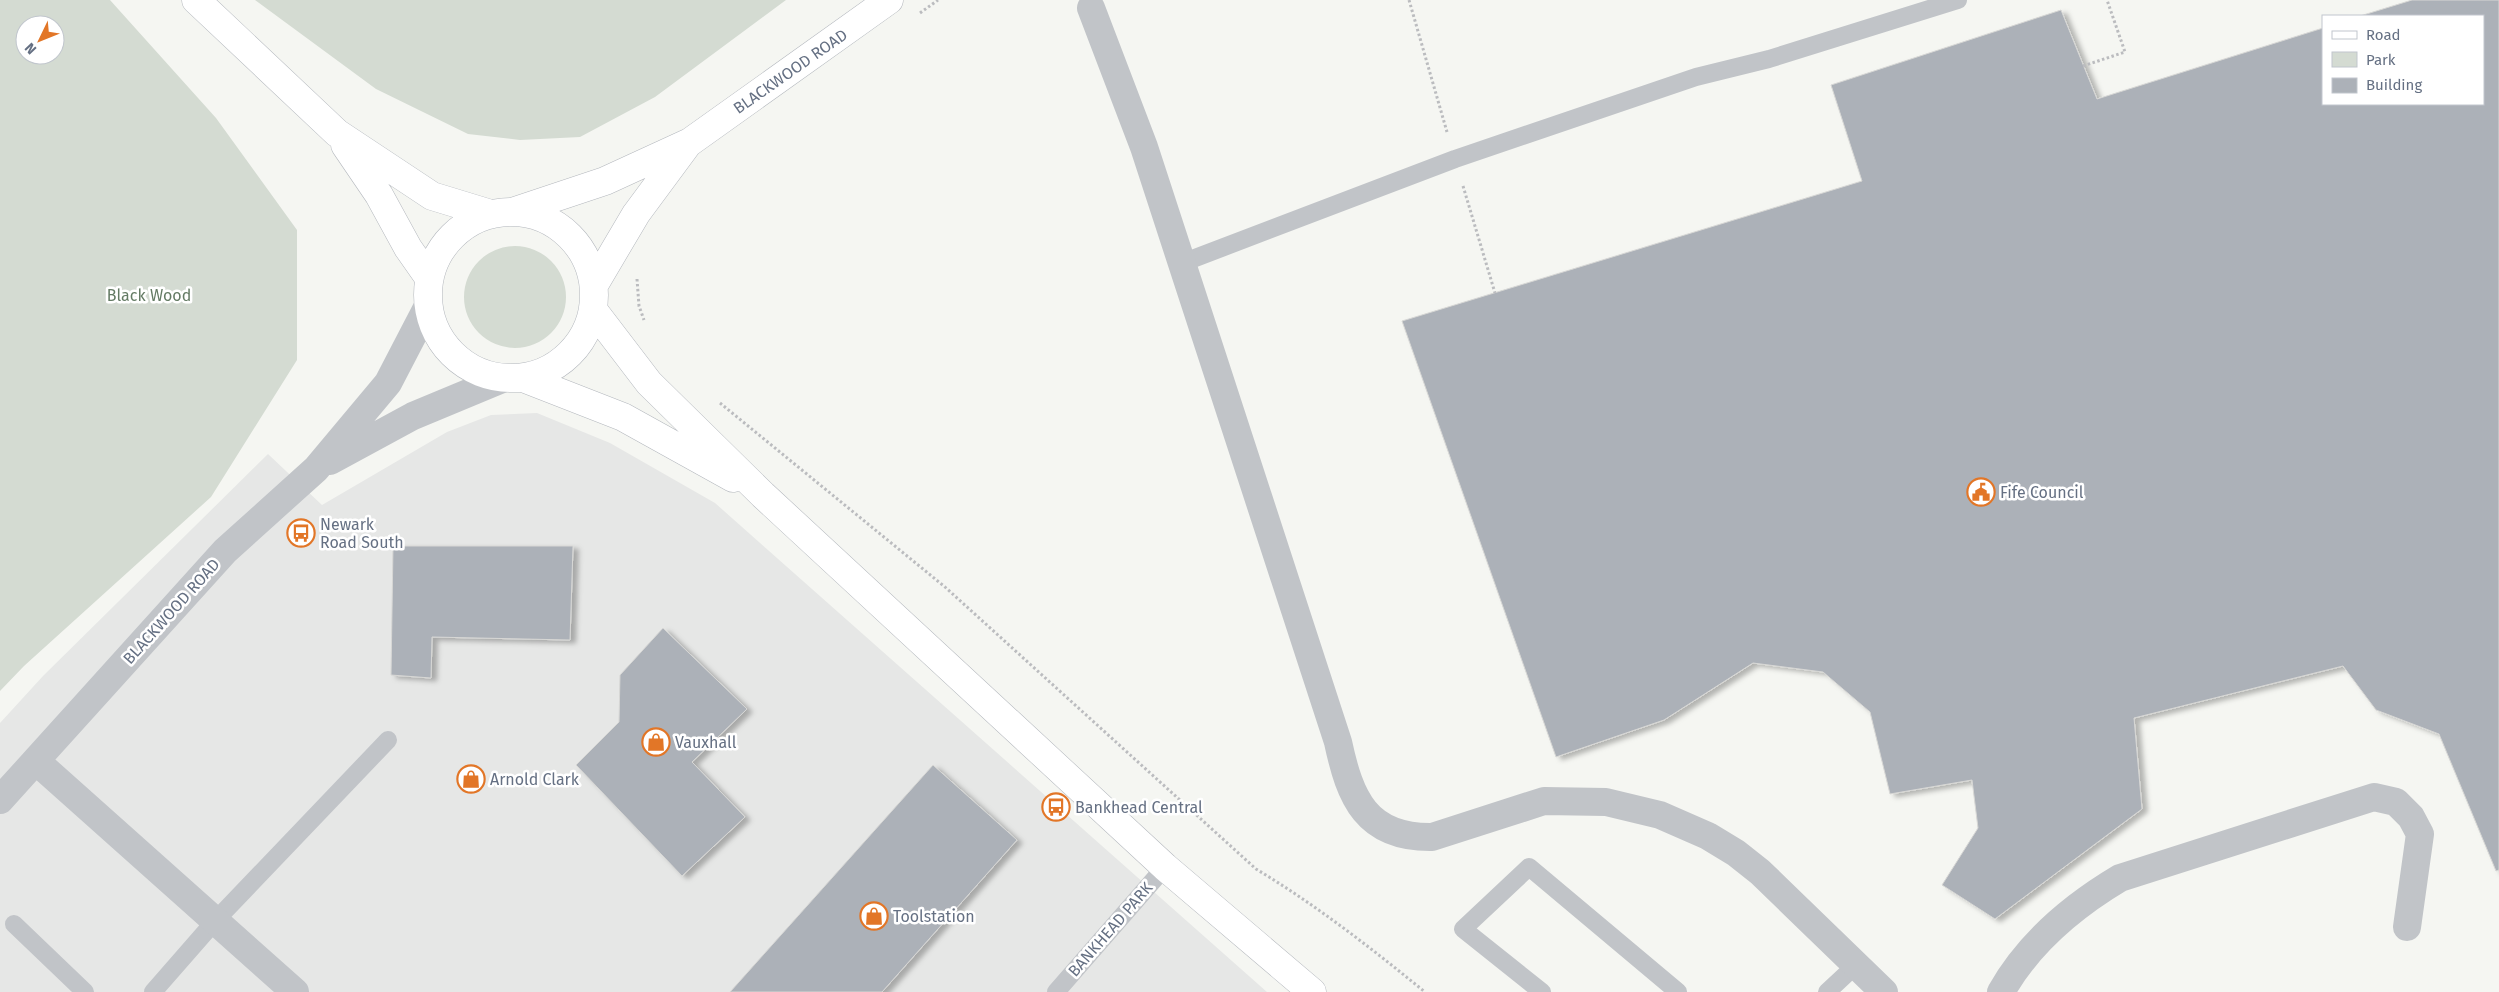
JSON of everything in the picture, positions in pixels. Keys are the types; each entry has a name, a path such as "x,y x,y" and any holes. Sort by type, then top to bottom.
{"main road":[{"path":"196,0 337,133 432,196 503,213 544,218 568,234 586,257 594,298 649,383 762,495 1164,867 1312,992"},
{"name":"BLACKWOOD ROAD","path":"690,142 889,0"},
{"path":"337,133 379,195 408,248 429,278"},
{"path":"690,142 605,181 469,222 450,237 436,256 429,278 428,306 435,333 452,355 475,371 512,379 623,417 762,495"},
{"path":"512,379 548,371 569,356 585,335 594,298 636,214 690,142"}],"street":[{"path":"1090,4 1144,147 1338,742 1346,779 1358,803 1374,821 1394,831 1414,837 1432,837 1544,801 1606,802 1660,815 1708,836 1736,852 1760,872 1884,992"},
{"name":"BLACKWOOD ROAD","path":"0,800 225,551 316,469 388,383 428,306"},
{"name":"BLACKWOOD ROAD","path":"316,469 413,416 512,379"},
{"path":"36,762 295,992"},
{"path":"2000,992 2014,968 2044,936 2085,899 2120,878 2374,797 2396,802 2411,817 2420,834 2407,927"}],"lane":[{"path":"1182,263 1455,159 1668,86 1769,59 1958,0"},
{"path":"153,992 215,921 388,740"},
{"name":"BANKHEAD PARK","path":"1056,992 1164,867"},
{"path":"1542,992 1463,929 1530,867 1678,992"},
{"path":"14,924 85,992"},
{"path":"1827,992 1856,965"}],"path":[{"path":"915,17 938,0"},
{"path":"2083,66 2125,52 2108,0"},
{"path":"640,270 637,280 639,306 647,327"},
{"path":"712,396 946,587 1256,869 1296,893 1335,921 1425,992"}],"shaded area":[{"path":"537,413 610,443 715,503 1267,992 0,992 0,723 43,676 268,454 322,505 447,432 491,415"}],"green space":[{"name":"Black Wood","path":"0,0 110,0 216,118 297,230 297,360 211,497 24,666 0,691"},
{"path":"255,0 786,0 655,97 580,137 520,140 468,134 376,89"},
{"path":"515,246 525,247 544,254 558,268 565,287 565,307 558,326 544,340 525,347 515,348 505,347 486,340 472,326 465,307 464,297 465,287 472,268 486,254 505,247"}],"building":[{"name":"Fife Council","path":"2412,0 2499,0 2499,870 2496,871 2439,734 2376,710 2343,666 2134,718 2142,809 1995,919 1942,885 1978,828 1972,780 1890,794 1870,712 1823,672 1753,663 1664,720 1556,757 1402,321 1862,181 1831,85 2061,10 2097,99 2322,28 2322,105 2484,105 2484,15 2363,15"},
{"path":"393,546 573,546 570,640 432,637 431,678 391,675"},
{"name":"Vauxhall","path":"663,628 747,709 692,762 745,817 682,876 576,765 619,722 620,675"},
{"name":"Toolstation","path":"933,765 1017,840 882,992 730,992"}],"place":[{"name":"Fife Council","path":"1981,492"},
{"name":"Newark Road South","path":"301,533"},
{"name":"Vauxhall","path":"656,742"},
{"name":"Arnold Clark","path":"471,779"},
{"name":"Bankhead Central","path":"1056,807"},
{"name":"Toolstation","path":"874,916"}]}
